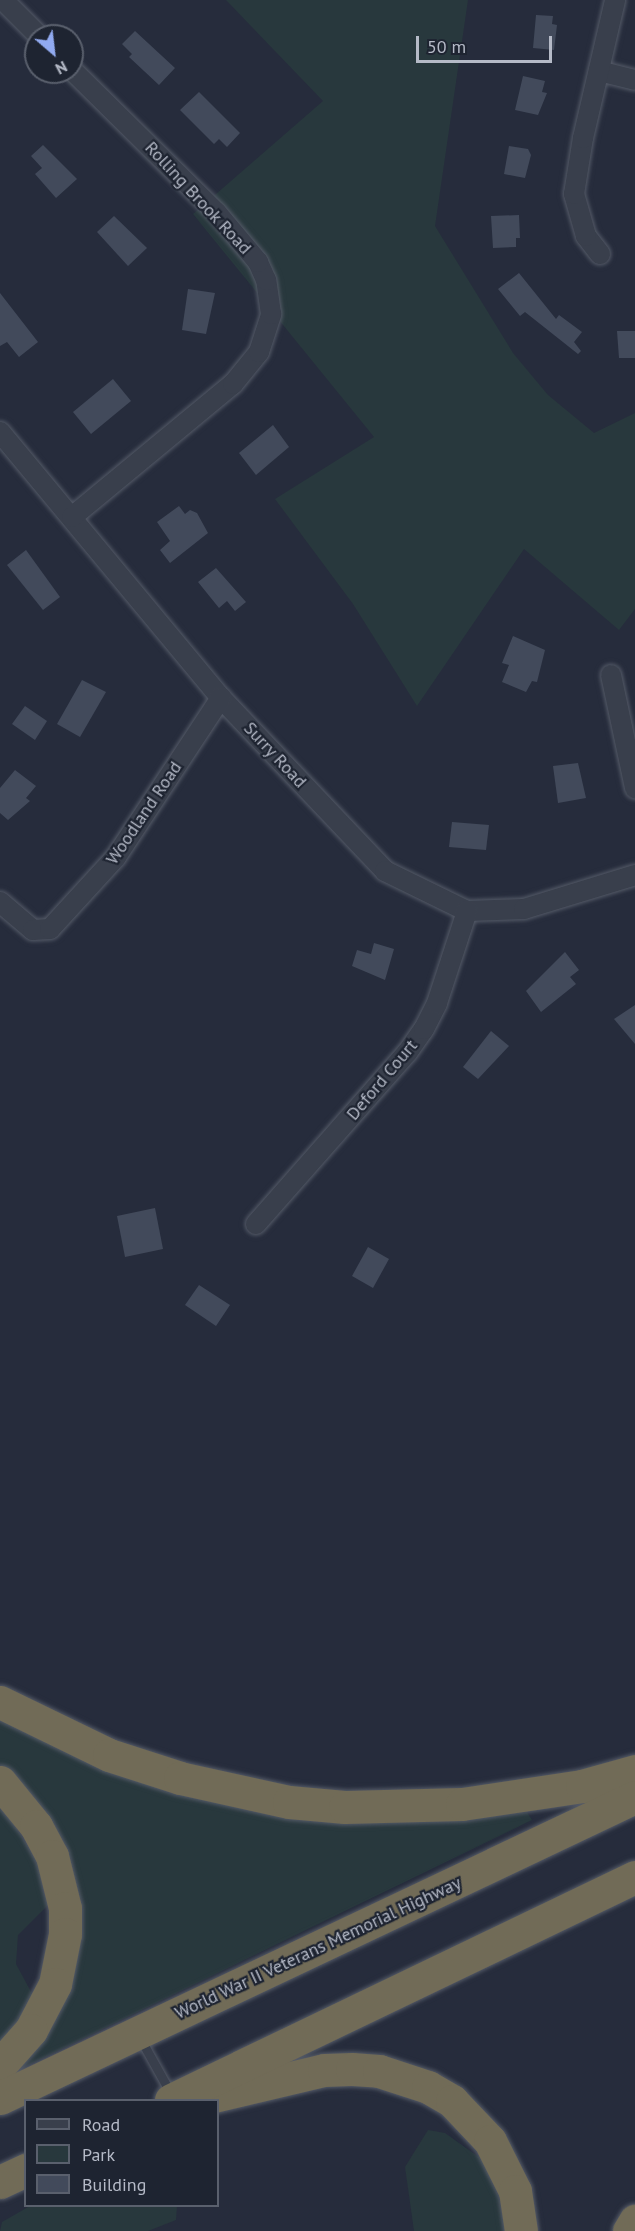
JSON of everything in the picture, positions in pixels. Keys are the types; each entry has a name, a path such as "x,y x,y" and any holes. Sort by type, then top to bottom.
{"highway":[{"path":"0,1702 109,1755 180,1779 289,1802 345,1807 462,1804 582,1786 635,1771"},
{"path":"0,1782 19,1802 42,1836 61,1881 65,1908 61,1962 50,1995 31,2030 0,2065"},
{"name":"World War II Veterans Memorial Highway","path":"0,2098 635,1797"},
{"path":"183,2099 635,1877"},
{"path":"186,2099 324,2070 379,2072 428,2087 452,2101 490,2141 515,2191 521,2231"},
{"path":"0,2182 24,2171"},
{"path":"629,2231 635,2221"}],"street":[{"path":"3,0 27,24"},
{"path":"600,254 586,236 574,194 615,0"},
{"path":"599,71 635,80"},
{"name":"Rolling Brook Road","path":"72,517 233,384 258,352 271,314 266,279 258,262 216,212 84,82"},
{"name":"Surry Road","path":"0,432 221,698 385,871 467,911 524,909 635,875"},
{"path":"612,675 635,788"},
{"name":"Woodland Road","path":"0,902 33,930 50,929 116,857 221,698"},
{"name":"Deford Court","path":"256,1224 407,1053 424,1029 437,1003 467,911"}],"lane":[{"path":"137,2033 180,2099"}],"green space":[{"path":"226,0 468,0 435,226 513,353 548,395 594,433 635,413 635,609 619,630 524,549 417,706 353,604 275,499 374,437 193,214 323,101"},
{"path":"0,1718 85,1761 484,1817 527,1812 532,1820 0,2079 68,1981 31,1803 35,1798 0,1765"},
{"path":"0,1803 46,1874 49,1904 18,1935 16,1964 36,2001 0,2045"},
{"path":"428,2130 445,2133 480,2158 496,2180 506,2231 414,2231 405,2167"},
{"path":"28,2207 177,2207 176,2220 148,2231 0,2231 2,2222"}],"building":[{"path":"536,15 553,16 552,24 557,25 554,50 533,48"},
{"path":"135,31 175,68 159,85 129,57 132,54 122,44"},
{"path":"523,76 545,81 542,92 547,93 538,115 515,110"},
{"path":"199,92 240,133 227,147 219,139 214,144 180,110"},
{"path":"43,145 77,179 56,198 35,174 42,168 31,156"},
{"path":"509,146 528,149 531,155 525,178 504,174"},
{"path":"519,215 520,238 516,238 516,247 493,248 491,216"},
{"path":"114,216 147,248 128,266 97,232"},
{"path":"519,273 556,319 559,315 582,332 574,342 581,351 578,354 525,312 520,316 498,289"},
{"path":"188,289 215,293 206,334 182,330"},
{"path":"0,293 38,342 19,357 7,342 0,346"},
{"path":"617,331 635,331 635,358 619,358"},
{"path":"113,379 131,401 91,434 73,412"},
{"path":"273,425 289,447 256,475 239,453"},
{"path":"179,506 185,514 190,510 197,513 208,533 170,563 160,550 170,541 157,522"},
{"path":"26,550 60,597 43,610 7,565"},
{"path":"216,568 246,602 235,611 227,601 219,608 198,582"},
{"path":"513,636 545,650 537,682 532,681 526,692 502,682 509,665 502,663"},
{"path":"82,680 106,692 80,737 57,724"},
{"path":"25,706 47,721 35,740 12,724"},
{"path":"578,763 586,798 558,803 553,766"},
{"path":"15,770 36,786 26,798 30,801 8,820 0,813 0,788"},
{"path":"452,822 489,825 486,850 449,847"},
{"path":"374,943 394,949 385,980 352,966 357,950 371,954"},
{"path":"565,952 579,970 570,977 576,984 541,1012 526,991"},
{"path":"635,1005 635,1044 614,1019"},
{"path":"491,1031 509,1046 478,1079 463,1067"},
{"path":"155,1208 163,1249 125,1257 117,1216"},
{"path":"368,1247 389,1259 373,1288 352,1276"},
{"path":"199,1285 230,1305 216,1326 185,1305"}]}
